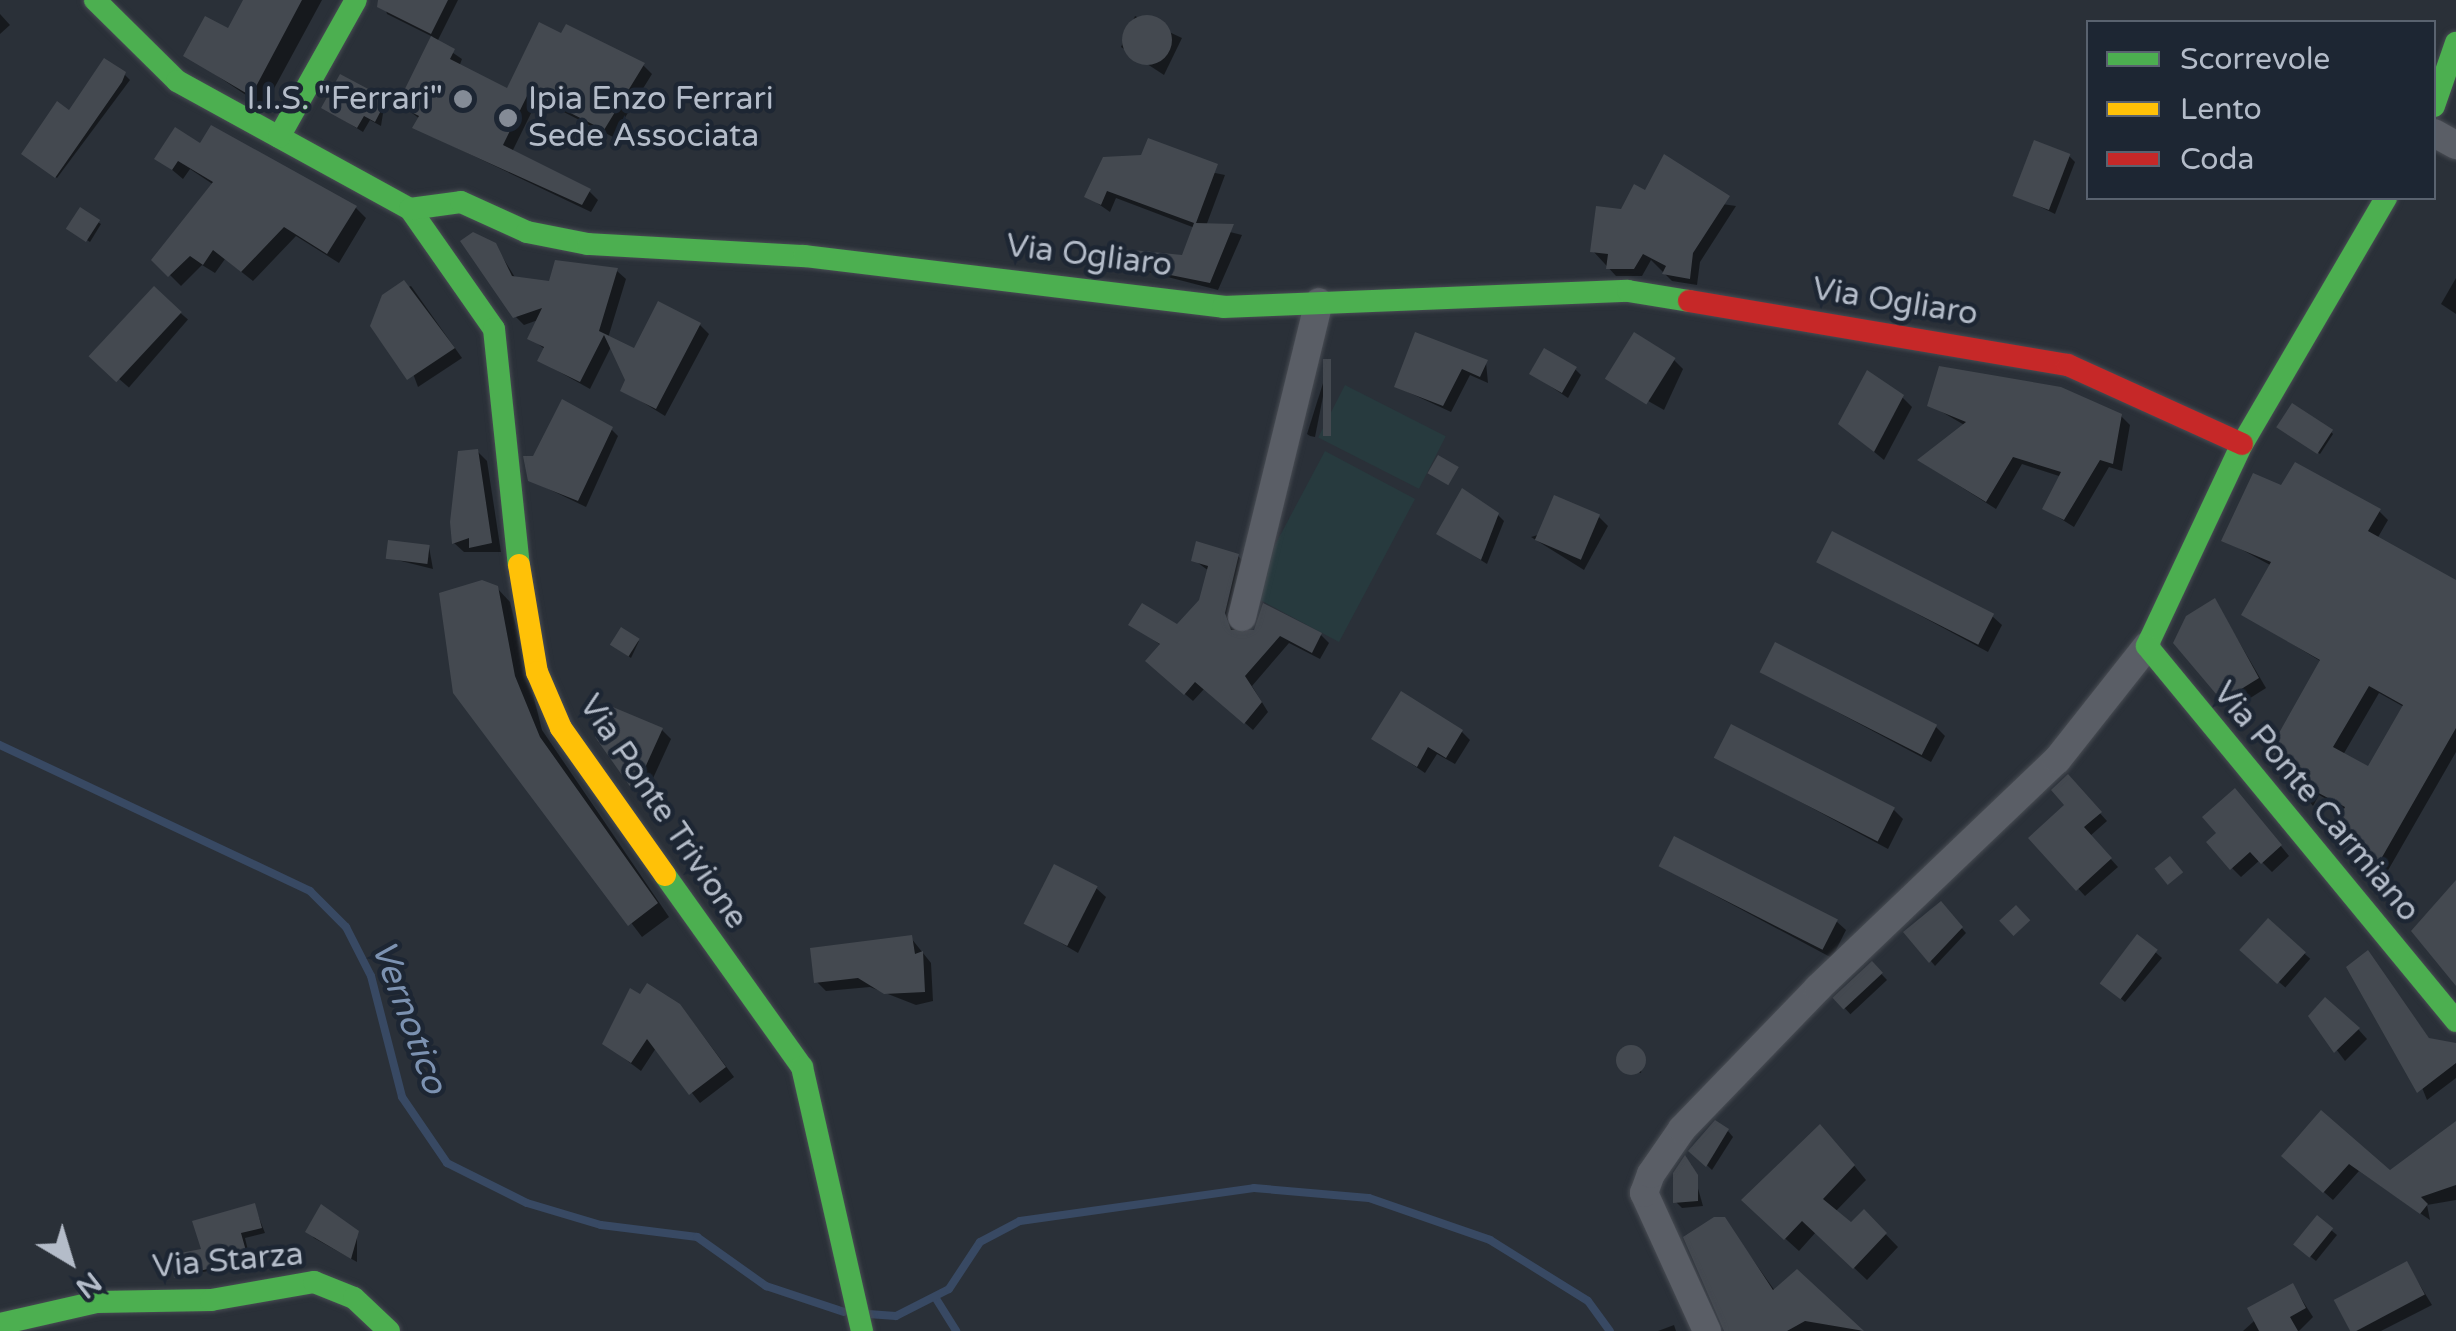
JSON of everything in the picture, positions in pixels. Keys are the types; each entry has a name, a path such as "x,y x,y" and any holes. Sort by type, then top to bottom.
{"street":[{"path":"94,0 177,81 410,210"},
{"path":"269,131 327,0"},
{"path":"269,131 356,0"},
{"path":"2436,100 2456,43"},
{"path":"1707,1331 1644,1194 1650,1174 1682,1129 1818,988 2057,760 2147,646 2242,444 2385,200"},
{"name":"Via Ogliaro","path":"410,210 461,202 527,232 588,244 804,256 1223,307 1628,291 2068,365 2242,444"},
{"name":"Via Ponte Trivione","path":"410,210 494,329 523,622 561,728 802,1067 823,1134 862,1331"},
{"path":"1242,617 1318,302"},
{"name":"Via Ponte Carmiano","path":"2147,646 2164,672 2456,1022"},
{"name":"Via Starza","path":"0,1324 97,1302 211,1300 314,1282 354,1298 388,1331"}],"green space":[{"path":"1345,385 1446,436 1419,489 1318,438"},
{"path":"1325,451 1415,499 1339,642 1249,594"}],"building":[{"path":"243,0 302,0 251,96 183,56 205,16 228,28"},
{"path":"378,0 448,0 431,34 377,7"},
{"path":"1147,15 1165,22 1172,40 1165,58 1147,65 1129,58 1122,40 1129,22"},
{"name":"I.I.S. \"Ferrari\"","path":"539,22 561,33 566,24 645,63 604,130 529,92 503,145 591,189 582,205 412,128 419,116 397,105 431,36 455,49 450,59 507,88"},
{"path":"104,58 126,72 122,82 55,178 21,154 57,101 69,110"},
{"path":"340,74 387,99 375,122 364,116 357,128 321,108"},
{"path":"211,125 357,206 327,254 284,227 241,272 213,250 203,265 190,256 168,277 151,260 213,182 178,161 172,170 154,159 175,127 200,143"},
{"path":"1148,138 1218,164 1196,223 1234,224 1210,283 1091,259 1093,246 1182,255 1194,223 1107,191 1101,205 1084,197 1103,157 1141,155"},
{"path":"2034,140 2070,154 2049,210 2012,196"},
{"path":"1664,154 1730,196 1693,253 1690,279 1662,274 1666,266 1643,254 1634,269 1606,269 1608,254 1590,252 1596,206 1621,209 1634,184 1645,190"},
{"path":"80,207 100,220 86,242 66,229"},
{"path":"473,232 496,243 512,276 549,281 555,260 618,268 599,331 634,348 658,301 701,323 656,409 620,391 625,380 604,335 580,382 537,361 544,347 527,339 542,308 513,318 460,241"},
{"path":"404,280 455,348 407,380 370,326 382,295"},
{"path":"154,286 182,312 116,382 89,356"},
{"path":"1415,332 1488,360 1480,377 1462,369 1443,406 1394,387"},
{"path":"1634,332 1676,358 1646,405 1605,379"},
{"path":"1544,348 1577,367 1562,393 1529,374"},
{"path":"1323,359 1331,359 1331,436 1323,436"},
{"path":"1939,366 2061,387 2122,414 2113,464 2100,460 2064,520 2042,509 2061,472 2013,457 1986,502 1917,460 1966,422 1927,406"},
{"path":"1867,370 1904,395 1874,452 1838,424"},
{"path":"562,399 613,427 578,501 528,481 523,456 533,456"},
{"path":"2292,403 2333,430 2317,454 2276,427"},
{"path":"478,449 492,543 469,548 469,538 452,544 450,522 458,451"},
{"path":"1438,455 1459,467 1448,485 1428,473"},
{"path":"2295,462 2381,509 2368,531 2456,580 2456,728 2369,880 2331,834 2345,807 2309,788 2303,800 2266,756 2320,660 2241,615 2271,562 2221,541 2253,473 2281,485","holes":["2369,686 2403,705 2368,766 2333,747"]},
{"path":"1462,488 1499,513 1481,560 1436,534"},
{"path":"1554,495 1600,515 1581,560 1535,540"},
{"path":"1832,531 1994,614 1978,645 1816,562"},
{"path":"388,540 430,545 427,564 386,559"},
{"path":"1196,541 1239,554 1225,613 1231,630 1254,630 1263,603 1322,633 1312,653 1280,636 1245,676 1262,702 1244,724 1195,682 1184,695 1145,661 1160,644 1128,625 1142,603 1177,624 1199,600 1208,566 1191,561"},
{"path":"482,580 498,586 515,676 540,737 658,903 628,926 453,693 439,593"},
{"path":"2215,598 2259,678 2222,701 2173,643 2186,616"},
{"path":"621,627 640,639 629,656 610,645"},
{"path":"1775,642 1937,725 1922,755 1760,672"},
{"path":"1401,691 1463,730 1446,758 1428,747 1417,767 1371,739"},
{"path":"608,705 663,728 634,792 595,737"},
{"path":"1731,724 1895,808 1878,841 1714,758"},
{"path":"2068,774 2102,812 2084,827 2112,858 2076,891 2028,838 2064,805 2051,790"},
{"path":"2235,788 2282,845 2261,864 2250,852 2230,870 2206,842 2216,833 2202,817"},
{"path":"1674,836 1838,920 1823,950 1659,866"},
{"path":"2170,856 2183,872 2168,885 2154,869"},
{"path":"1054,864 1098,886 1067,946 1024,924"},
{"path":"2456,880 2456,986 2411,931"},
{"path":"1941,901 1963,927 1929,963 1903,932"},
{"path":"2016,905 2030,920 2014,936 1999,921"},
{"path":"2268,918 2306,952 2277,984 2239,950"},
{"path":"2137,934 2158,950 2120,999 2100,984"},
{"path":"912,935 915,954 923,951 925,992 884,994 858,978 814,983 810,948"},
{"path":"2368,950 2429,1038 2456,1043 2456,1063 2417,1093 2346,967"},
{"path":"1872,961 1883,973 1843,1010 1833,998"},
{"path":"647,983 680,1004 726,1067 689,1095 647,1039 631,1063 602,1044 630,988 640,994"},
{"path":"2325,997 2360,1028 2334,1053 2308,1016"},
{"path":"1631,1045 1645,1054 1646,1060 1637,1074 1631,1075 1617,1066 1616,1060 1625,1046"},
{"path":"2321,1110 2390,1170 2456,1121 2456,1185 2421,1197 2428,1204 2420,1214 2349,1164 2323,1193 2281,1156"},
{"path":"1715,1120 1729,1129 1706,1167 1688,1151"},
{"path":"1820,1124 1855,1165 1823,1199 1851,1222 1864,1209 1887,1233 1853,1269 1802,1221 1784,1240 1741,1200"},
{"path":"1685,1155 1698,1175 1698,1201 1673,1203 1673,1173"},
{"path":"255,1203 262,1228 241,1233 248,1258 174,1278 170,1255 201,1249 192,1221"},
{"path":"321,1204 359,1231 351,1259 305,1232"},
{"path":"2317,1215 2333,1228 2309,1258 2293,1245"},
{"path":"1714,1217 1725,1217 1773,1290 1797,1269 1864,1331 1805,1321 1787,1331 1724,1331 1683,1237"},
{"path":"2407,1261 2425,1295 2356,1331 2350,1331 2334,1300"},
{"path":"2293,1283 2306,1308 2290,1317 2298,1331 2259,1331 2247,1308"}],"waterway":[{"name":"Vernotico","path":"0,745 310,891 346,927 371,976 402,1097 447,1163 527,1203 601,1225 697,1237 766,1286 844,1312"},
{"path":"868,1314 896,1316 949,1289 980,1242 1020,1221 1254,1188 1369,1198 1490,1240 1588,1301 1610,1331"},
{"path":"935,1297 956,1331"}],"traffic: fast":[{"path":"95,0 177,81 410,209 494,329 519,565"},
{"path":"279,137 356,0"},
{"path":"2436,100 2456,43"},
{"path":"2385,200 2242,444 2147,646 2456,1021"},
{"path":"410,209 461,202 527,232 588,244 804,256 1223,307 1628,291 1689,301"},
{"path":"665,875 802,1067 862,1331"},
{"path":"0,1324 97,1302 211,1300 314,1282 354,1298 389,1331"}],"traffic: slow":[{"path":"519,565 537,672 561,728 665,875"}],"traffic: jam":[{"path":"1689,301 2068,365 2242,444"}],"place":[{"name":"I.I.S. \"Ferrari\"","path":"463,99"},
{"name":"Ipia Enzo Ferrari Sede Associata","path":"508,118"}]}
